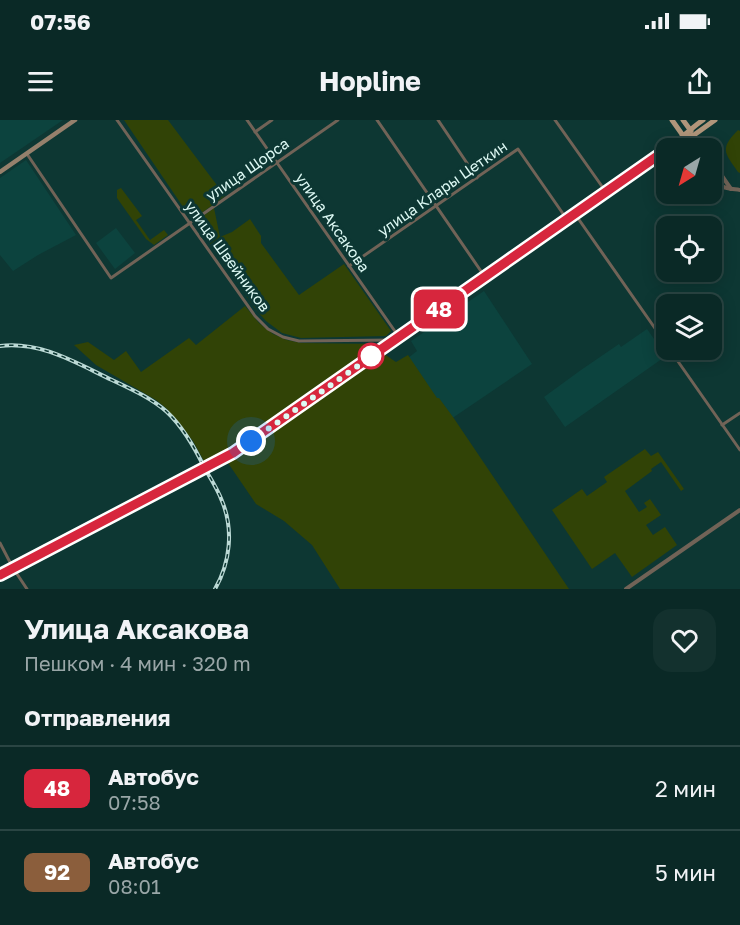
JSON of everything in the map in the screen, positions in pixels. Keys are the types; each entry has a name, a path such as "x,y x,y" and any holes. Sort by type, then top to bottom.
{"main road":[{"path":"0,172 75,120"},
{"path":"672,120 684,137 715,120"},
{"path":"683,120 692,132"},
{"path":"692,132 704,120"},
{"path":"0,575 233,453 656,157"}],"street":[{"name":"улица Швейников","path":"117,120 255,316 268,329 283,337 299,341 397,339"},
{"name":"улица Аксакова","path":"247,120 397,339"},
{"path":"255,132 272,120"},
{"name":"улица Щорса","path":"27,154 111,278 338,120"},
{"path":"376,120 485,277"},
{"path":"438,120 477,178"},
{"path":"555,120 606,192"},
{"path":"692,132 696,138"},
{"name":"улица Клары Цеткин","path":"349,266 518,149 567,219"},
{"path":"722,177 730,189"},
{"path":"722,187 740,190"},
{"path":"575,214 656,331"},
{"path":"676,360 740,450"},
{"path":"722,425 740,413"},
{"path":"626,589 740,510"},
{"path":"0,543 27,589"}],"shaded area":[{"path":"0,120 63,120 0,163"},
{"path":"26,160 76,235 13,271 0,255 0,178"},
{"path":"116,228 135,253 115,269 96,243"},
{"path":"484,291 532,364 451,419 408,358 417,351 411,341"},
{"path":"647,329 656,342 656,360 660,360 565,427 544,397 619,344 621,347"}],"green space":[{"path":"124,120 168,120 225,196 192,220"},
{"path":"738,130 740,131 740,173 726,151 728,142"},
{"path":"121,188 142,216 136,220 150,240 164,230 168,235 154,245 146,239 117,198 117,190"},
{"path":"214,208 220,237 232,232 250,219 261,236 261,243 299,295 344,264 391,331 386,336 301,338 282,333 256,310 195,222"},
{"path":"245,306 259,323 273,334 287,340 301,343 379,344 232,449 205,463 193,441 166,408 96,365 74,345 88,342 114,360 126,351 141,372 189,338 196,345"},
{"path":"384,354 396,362 408,355 453,417 569,589 340,589 312,545 284,521 256,504 228,463"},
{"path":"645,449 651,456 658,452 684,489 681,491 661,462 625,491 639,512 647,507 644,503 650,499 661,515 646,525 653,535 665,527 677,545 632,577 615,553 592,569 552,510 582,489 587,496 607,482 604,477"}],"railway":[{"path":"0,346 30,347 72,360 141,394 173,418 193,446 219,493 226,512 229,546 224,568 215,589"}],"bus line":[{"name":"48","path":"0,575 233,453 656,157"}],"route":[{"path":"251,441 375,354 371,356"}]}
